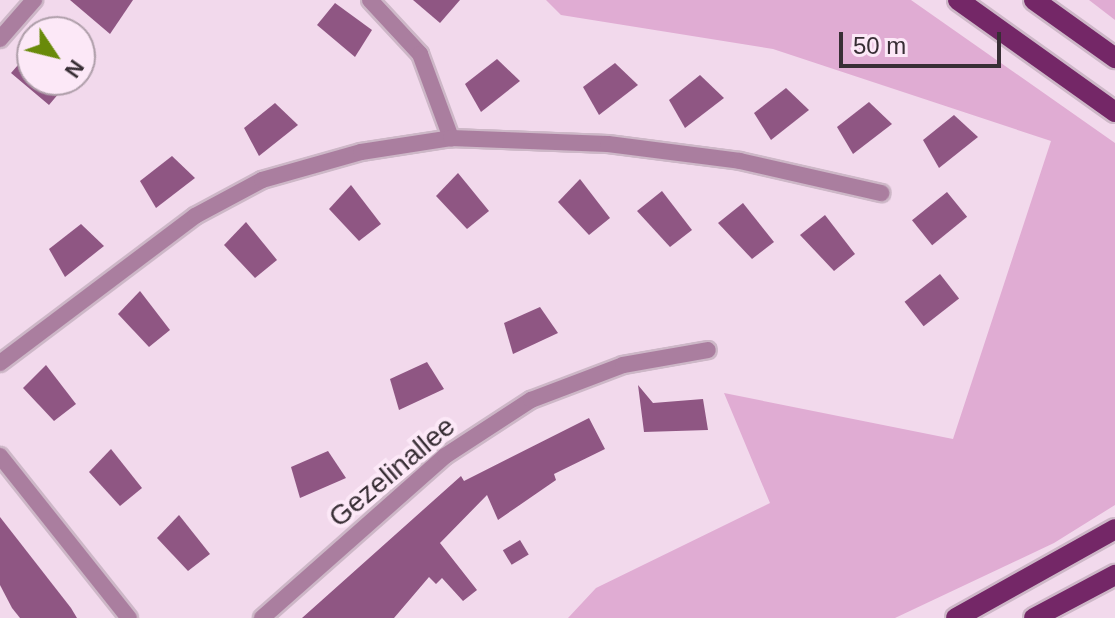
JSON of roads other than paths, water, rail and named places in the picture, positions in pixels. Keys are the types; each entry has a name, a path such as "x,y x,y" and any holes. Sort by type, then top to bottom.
{"main road":[{"path":"958,0 1115,112"},
{"path":"1034,0 1115,58"},
{"path":"956,618 1115,529"},
{"path":"1034,618 1115,575"}],"street":[{"path":"0,39 34,0"},
{"path":"370,0 420,54 451,138"},
{"path":"0,363 195,216 262,180 451,138 608,144 740,161 881,193"},
{"name":"Gezelinallee","path":"262,618 445,456 531,400 623,365 708,350"},
{"path":"0,456 129,618"}]}
